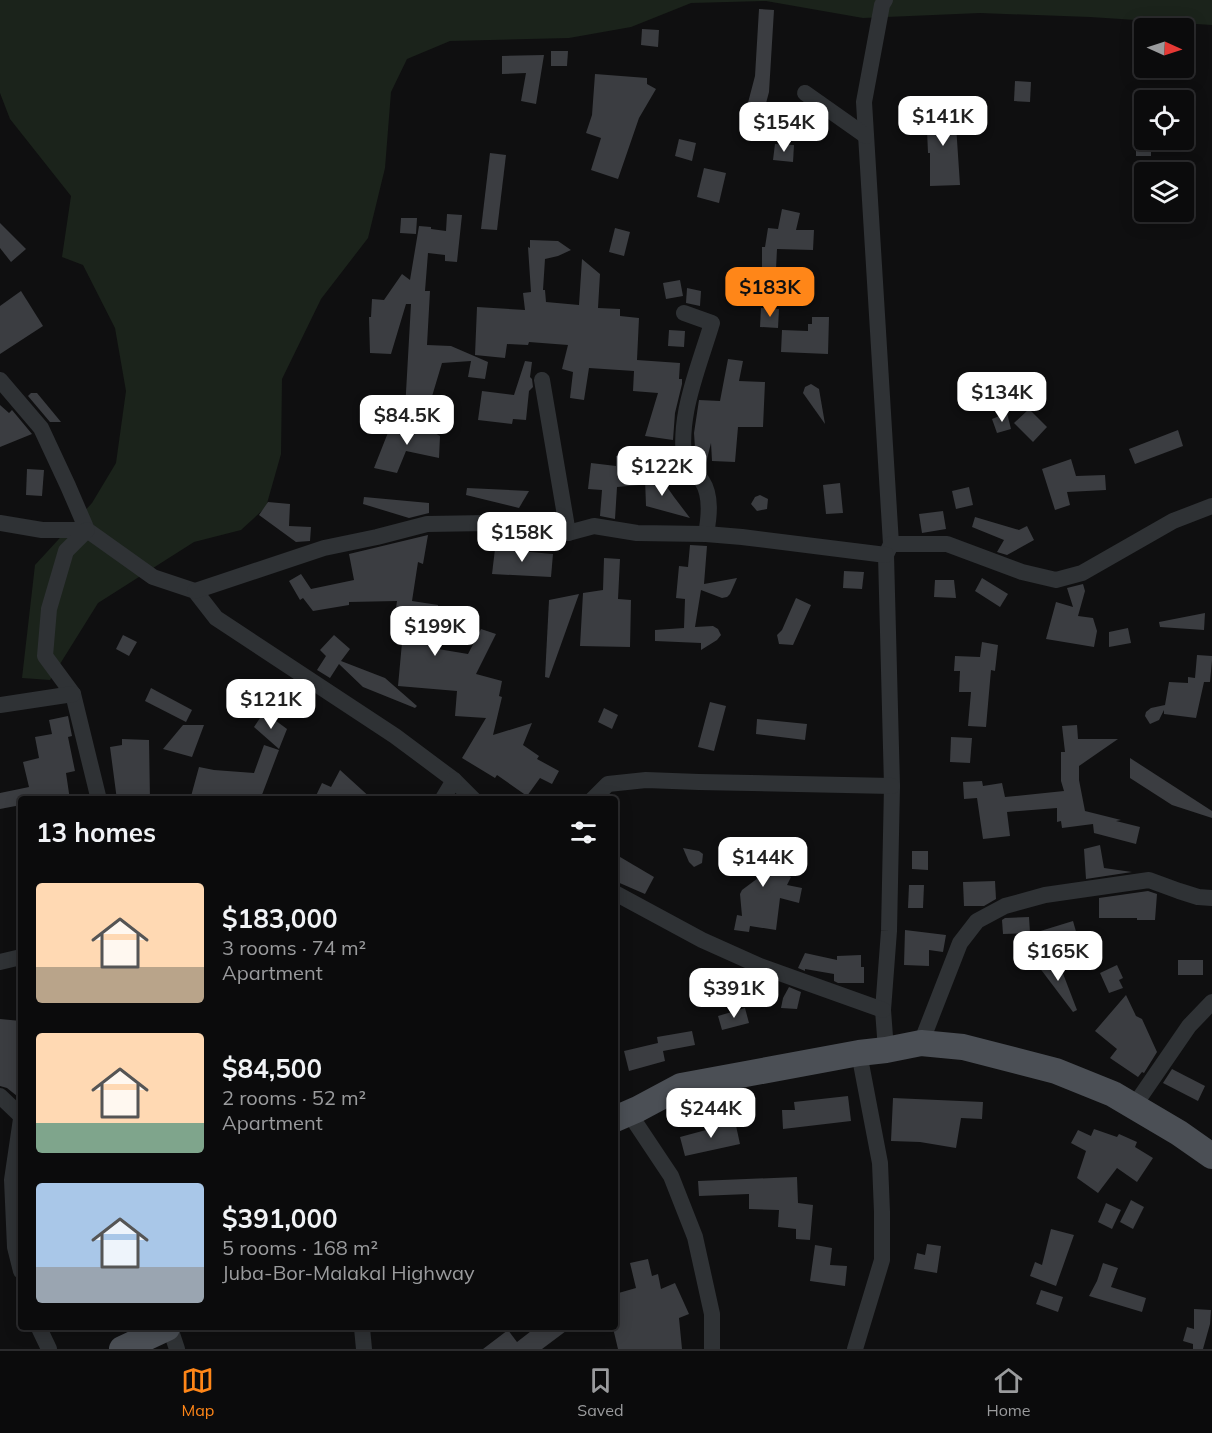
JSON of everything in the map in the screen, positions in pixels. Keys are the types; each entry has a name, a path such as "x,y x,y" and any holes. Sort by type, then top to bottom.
{"main road":[{"path":"622,1116 681,1086 921,1043 963,1047 1056,1071 1113,1094 1179,1133 1212,1156"},
{"path":"122,1349 164,1330"}],"street":[{"path":"885,0 882,5 864,102 889,550 892,786 889,931 883,1010 886,1050"},
{"path":"805,93 866,136"},
{"path":"684,313 712,323 685,414 683,454 686,470 702,479 709,498 706,534"},
{"path":"0,380 41,428 87,530 153,577 195,591 216,618 395,736 454,780 470,796"},
{"path":"542,380 568,533"},
{"path":"195,591 324,548 427,524 488,523 568,533 594,526 637,533 706,534 889,550 947,544 1022,572 1056,580 1082,573 1173,520 1212,506"},
{"path":"0,523 42,530 87,530"},
{"path":"87,530 66,551 49,609 45,656 73,694 98,796"},
{"path":"0,705 73,694"},
{"path":"444,796 454,780"},
{"path":"596,796 608,784 646,780 892,786"},
{"path":"921,1043 960,943 976,921 1005,906 1045,895 1149,880 1198,897 1212,898"},
{"path":"618,895 702,940 760,966 883,1010"},
{"path":"0,962 18,958"},
{"path":"1134,1106 1189,1026 1212,1002"},
{"path":"855,1349 882,1260 880,1163 859,1053"},
{"path":"0,1096 18,1115"},
{"path":"622,1116 671,1176 695,1237 712,1314 712,1349"},
{"path":"18,1139 12,1180 15,1247 18,1259"},
{"path":"40,1330 49,1349"},
{"path":"169,1330 177,1349"},
{"path":"362,1330 364,1349"}],"shaded area":[{"path":"0,0 1212,0 1212,25 1194,24 1194,18 1134,18 1134,20 980,13 863,18 766,1 691,3 631,27 569,38 450,41 407,59 391,92 385,168 368,238 321,299 282,379 281,454 266,507 241,530 194,542 98,603 50,680 22,678 35,565 92,503 116,463 126,391 115,328 83,265 62,257 71,196 10,119 0,93"}],"building":[{"path":"759,9 774,10 769,92 761,122 744,118 755,76"},
{"path":"642,29 659,30 658,47 641,45"},
{"path":"551,51 568,51 567,66 551,66"},
{"path":"544,55 536,104 521,101 526,73 502,74 502,56"},
{"path":"595,74 647,78 647,84 656,89 639,118 618,179 591,170 601,138 586,133 592,115"},
{"path":"1015,81 1031,82 1030,102 1014,101"},
{"path":"953,106 960,185 930,186 926,107"},
{"path":"679,139 696,143 692,161 675,156"},
{"path":"775,144 794,145 793,162 773,160"},
{"path":"1136,150 1151,150 1151,156 1136,156"},
{"path":"490,153 506,155 497,230 481,229"},
{"path":"704,168 726,173 719,203 697,197"},
{"path":"782,209 800,213 796,230 814,230 813,250 777,249 776,269 762,268 762,247 765,247 768,228 778,229"},
{"path":"447,214 462,215 457,262 445,261 445,255 428,253 425,291 430,291 427,345 451,346 488,362 485,379 468,377 471,361 442,363 427,413 405,410 411,304 406,304 391,354 370,353 369,317 371,317 372,299 384,300 402,274 410,280 419,226 446,231"},
{"path":"401,218 417,218 416,234 400,233"},
{"path":"0,223 26,249 11,262 0,248"},
{"path":"615,228 630,232 624,256 609,252"},
{"path":"530,240 558,241 571,250 545,259 543,290 545,290 546,302 579,305 582,259 600,274 598,308 620,309 620,316 639,318 637,360 680,363 679,379 682,379 682,384 675,413 673,440 645,436 658,393 633,391 634,371 589,368 584,400 570,398 573,372 562,369 568,345 529,342 528,345 507,344 505,358 475,355 477,307 525,310 523,293 531,292 528,247 530,248"},
{"path":"734,269 750,271 744,301 729,299"},
{"path":"680,280 683,296 666,299 663,283"},
{"path":"687,288 701,291 700,306 686,303"},
{"path":"21,291 43,326 0,354 0,306"},
{"path":"761,308 779,309 778,328 760,327"},
{"path":"812,317 829,317 828,354 781,352 782,330 808,331 808,324 812,324"},
{"path":"669,330 685,331 684,347 668,346"},
{"path":"728,359 743,361 739,381 765,382 763,427 738,427 735,462 712,461 711,443 706,463 696,463 694,433 699,400 720,401"},
{"path":"525,361 532,362 530,377 533,387 529,391 526,420 513,419 512,424 478,420 482,391 514,395"},
{"path":"811,384 819,389 825,424 803,393 805,387"},
{"path":"31,393 37,393 61,422 50,422 28,396"},
{"path":"0,405 9,413 12,410 32,434 0,447"},
{"path":"1029,409 1047,427 1033,442 1014,423"},
{"path":"1007,413 1011,429 997,433 992,419"},
{"path":"405,416 440,436 439,458 406,451 397,473 374,468 389,430 404,436"},
{"path":"1178,430 1183,446 1135,464 1129,449"},
{"path":"616,456 639,456 639,485 617,487 615,519 600,516 602,490 588,489 591,463 616,466"},
{"path":"1071,459 1076,476 1105,475 1106,490 1067,492 1070,505 1055,510 1042,469"},
{"path":"27,469 44,470 42,496 26,495"},
{"path":"658,474 690,518 646,506 645,478"},
{"path":"840,483 843,513 826,514 823,485"},
{"path":"969,487 973,505 956,509 952,491"},
{"path":"467,488 529,491 519,508 466,495"},
{"path":"760,495 768,499 767,509 757,511 751,504 755,497"},
{"path":"364,497 429,503 429,513 409,518 363,504"},
{"path":"268,502 290,504 289,526 311,527 310,541 296,542 259,515"},
{"path":"943,511 946,529 922,533 919,514"},
{"path":"975,517 1019,530 1027,526 1034,540 1007,555 997,552 1004,540 972,527"},
{"path":"428,535 423,564 418,562 412,601 438,605 438,649 468,654 481,629 496,634 476,674 502,681 499,696 502,697 493,735 532,723 523,745 539,756 537,759 559,771 552,784 540,778 527,796 497,775 495,778 462,758 486,718 455,716 457,691 398,686 403,632 393,631 397,601 349,602 349,605 313,611 303,598 300,600 289,581 301,574 311,589 354,580 349,554"},
{"path":"690,545 707,546 704,584 737,578 727,597 722,598 701,590 695,627 713,626 721,635 701,650 701,643 655,641 655,630 684,628 685,599 676,598 679,566 688,567"},
{"path":"495,549 553,554 551,577 492,574"},
{"path":"604,558 620,559 618,599 631,600 630,647 580,646 583,593 603,590"},
{"path":"844,571 864,572 862,589 843,588"},
{"path":"982,578 1008,594 1000,607 975,591"},
{"path":"935,580 954,580 956,598 934,597"},
{"path":"1083,584 1085,591 1078,616 1093,618 1097,631 1094,647 1046,639 1056,602 1073,607 1067,588"},
{"path":"579,594 549,678 545,677 549,600"},
{"path":"796,598 811,605 793,645 779,644 777,635 782,630"},
{"path":"1205,613 1204,630 1160,627 1159,622"},
{"path":"1128,628 1131,643 1109,647 1109,632"},
{"path":"123,635 137,642 129,656 116,649"},
{"path":"334,635 350,649 341,661 385,678 417,706 415,708 363,687 339,664 330,678 317,670 326,656 320,650"},
{"path":"982,642 998,645 995,671 991,670 986,727 968,726 971,692 959,692 960,671 954,671 955,656 980,657"},
{"path":"1197,655 1212,656 1212,660 1210,682 1204,682 1196,718 1164,714 1164,710 1159,720 1150,724 1145,716 1146,712 1151,708 1165,705 1169,682 1188,683 1188,677 1195,678"},
{"path":"151,688 192,710 186,722 145,701"},
{"path":"710,702 726,706 714,751 698,747"},
{"path":"604,708 618,715 612,729 598,722"},
{"path":"264,712 287,729 279,749 254,727"},
{"path":"68,716 72,736 68,737 75,771 66,773 69,796 18,796 18,806 0,809 0,793 29,787 23,762 39,758 35,737 52,734 49,720"},
{"path":"757,719 807,724 805,740 756,734"},
{"path":"183,725 204,725 192,757 163,749"},
{"path":"1077,725 1078,739 1118,739 1079,766 1079,780 1085,811 1140,827 1136,844 1094,833 1093,824 1062,828 1061,821 1057,822 1057,808 1007,812 1010,836 983,839 977,798 964,799 963,782 982,781 983,786 1002,783 1005,797 1064,791 1061,781 1061,752 1065,752 1062,726"},
{"path":"951,737 972,738 970,763 950,762"},
{"path":"122,739 149,740 150,796 116,796 110,747 122,745"},
{"path":"264,745 279,750 262,796 191,796 199,767 254,773"},
{"path":"1130,758 1212,811 1212,818 1172,805 1130,778"},
{"path":"340,770 369,796 316,796 322,783 331,787"},
{"path":"752,838 783,858 777,869 791,877 787,885 802,888 799,903 780,898 776,930 750,926 749,932 734,930 737,915 742,916 740,894 758,878 740,866 745,858 737,839"},
{"path":"1100,845 1104,868 1132,872 1086,879 1084,849"},
{"path":"683,848 703,854 702,863 694,867 689,862"},
{"path":"912,851 928,851 928,870 912,869"},
{"path":"618,856 654,877 645,894 618,882"},
{"path":"995,881 996,899 984,906 964,906 963,882"},
{"path":"909,885 924,885 923,908 908,908"},
{"path":"1148,891 1157,894 1155,920 1099,918 1099,898"},
{"path":"1029,917 1030,933 1003,934 1002,920 1005,918"},
{"path":"1073,921 1077,935 1059,940 1022,942 1021,937"},
{"path":"905,930 946,935 943,952 929,950 929,966 904,965"},
{"path":"805,953 837,960 837,956 861,955 864,983 838,983 834,981 834,974 805,969 805,971 798,968"},
{"path":"1051,957 1062,971 1077,1010 1073,1012 1039,967"},
{"path":"1178,960 1203,960 1203,975 1178,975"},
{"path":"1117,965 1123,978 1119,980 1123,988 1109,993 1100,973"},
{"path":"789,987 801,992 797,1009 781,1008"},
{"path":"1126,995 1136,1016 1142,1019 1157,1052 1144,1073 1142,1072 1138,1077 1110,1058 1117,1049 1095,1031"},
{"path":"745,1008 749,1023 722,1030 718,1016"},
{"path":"0,1019 18,1021 17,1096 7,1088 0,1086"},
{"path":"692,1031 695,1045 663,1051 665,1061 629,1071 624,1051 658,1043 657,1037"},
{"path":"1172,1069 1205,1086 1198,1101 1163,1083"},
{"path":"848,1096 851,1121 783,1129 782,1110 795,1110 794,1102"},
{"path":"893,1098 983,1102 982,1119 961,1118 956,1148 920,1142 891,1141"},
{"path":"735,1121 740,1144 685,1156 680,1137"},
{"path":"1094,1129 1117,1137 1119,1134 1137,1142 1135,1147 1153,1158 1137,1182 1117,1168 1098,1193 1077,1178 1086,1151 1071,1143 1078,1130 1091,1136"},
{"path":"797,1177 798,1203 813,1205 810,1240 796,1239 796,1229 778,1227 779,1210 749,1209 749,1194 699,1196 698,1181"},
{"path":"1131,1200 1144,1207 1133,1229 1120,1222"},
{"path":"1106,1203 1121,1210 1112,1229 1098,1222"},
{"path":"1051,1229 1074,1235 1056,1286 1030,1276 1035,1262 1042,1265"},
{"path":"927,1244 941,1246 937,1273 914,1269 917,1253 925,1255"},
{"path":"815,1245 832,1248 830,1265 847,1266 845,1286 810,1281"},
{"path":"648,1259 652,1276 658,1274 661,1289 675,1283 689,1314 679,1318 682,1349 618,1349 613,1330 618,1330 618,1293 636,1288 630,1263"},
{"path":"1103,1263 1118,1268 1111,1287 1146,1298 1142,1312 1089,1296"},
{"path":"1041,1290 1063,1297 1058,1312 1036,1304"},
{"path":"1194,1309 1211,1310 1210,1324 1203,1349 1193,1349 1193,1344 1183,1341 1187,1327 1194,1329"},
{"path":"508,1330 517,1342 532,1330 567,1330 542,1349 483,1349"}]}
